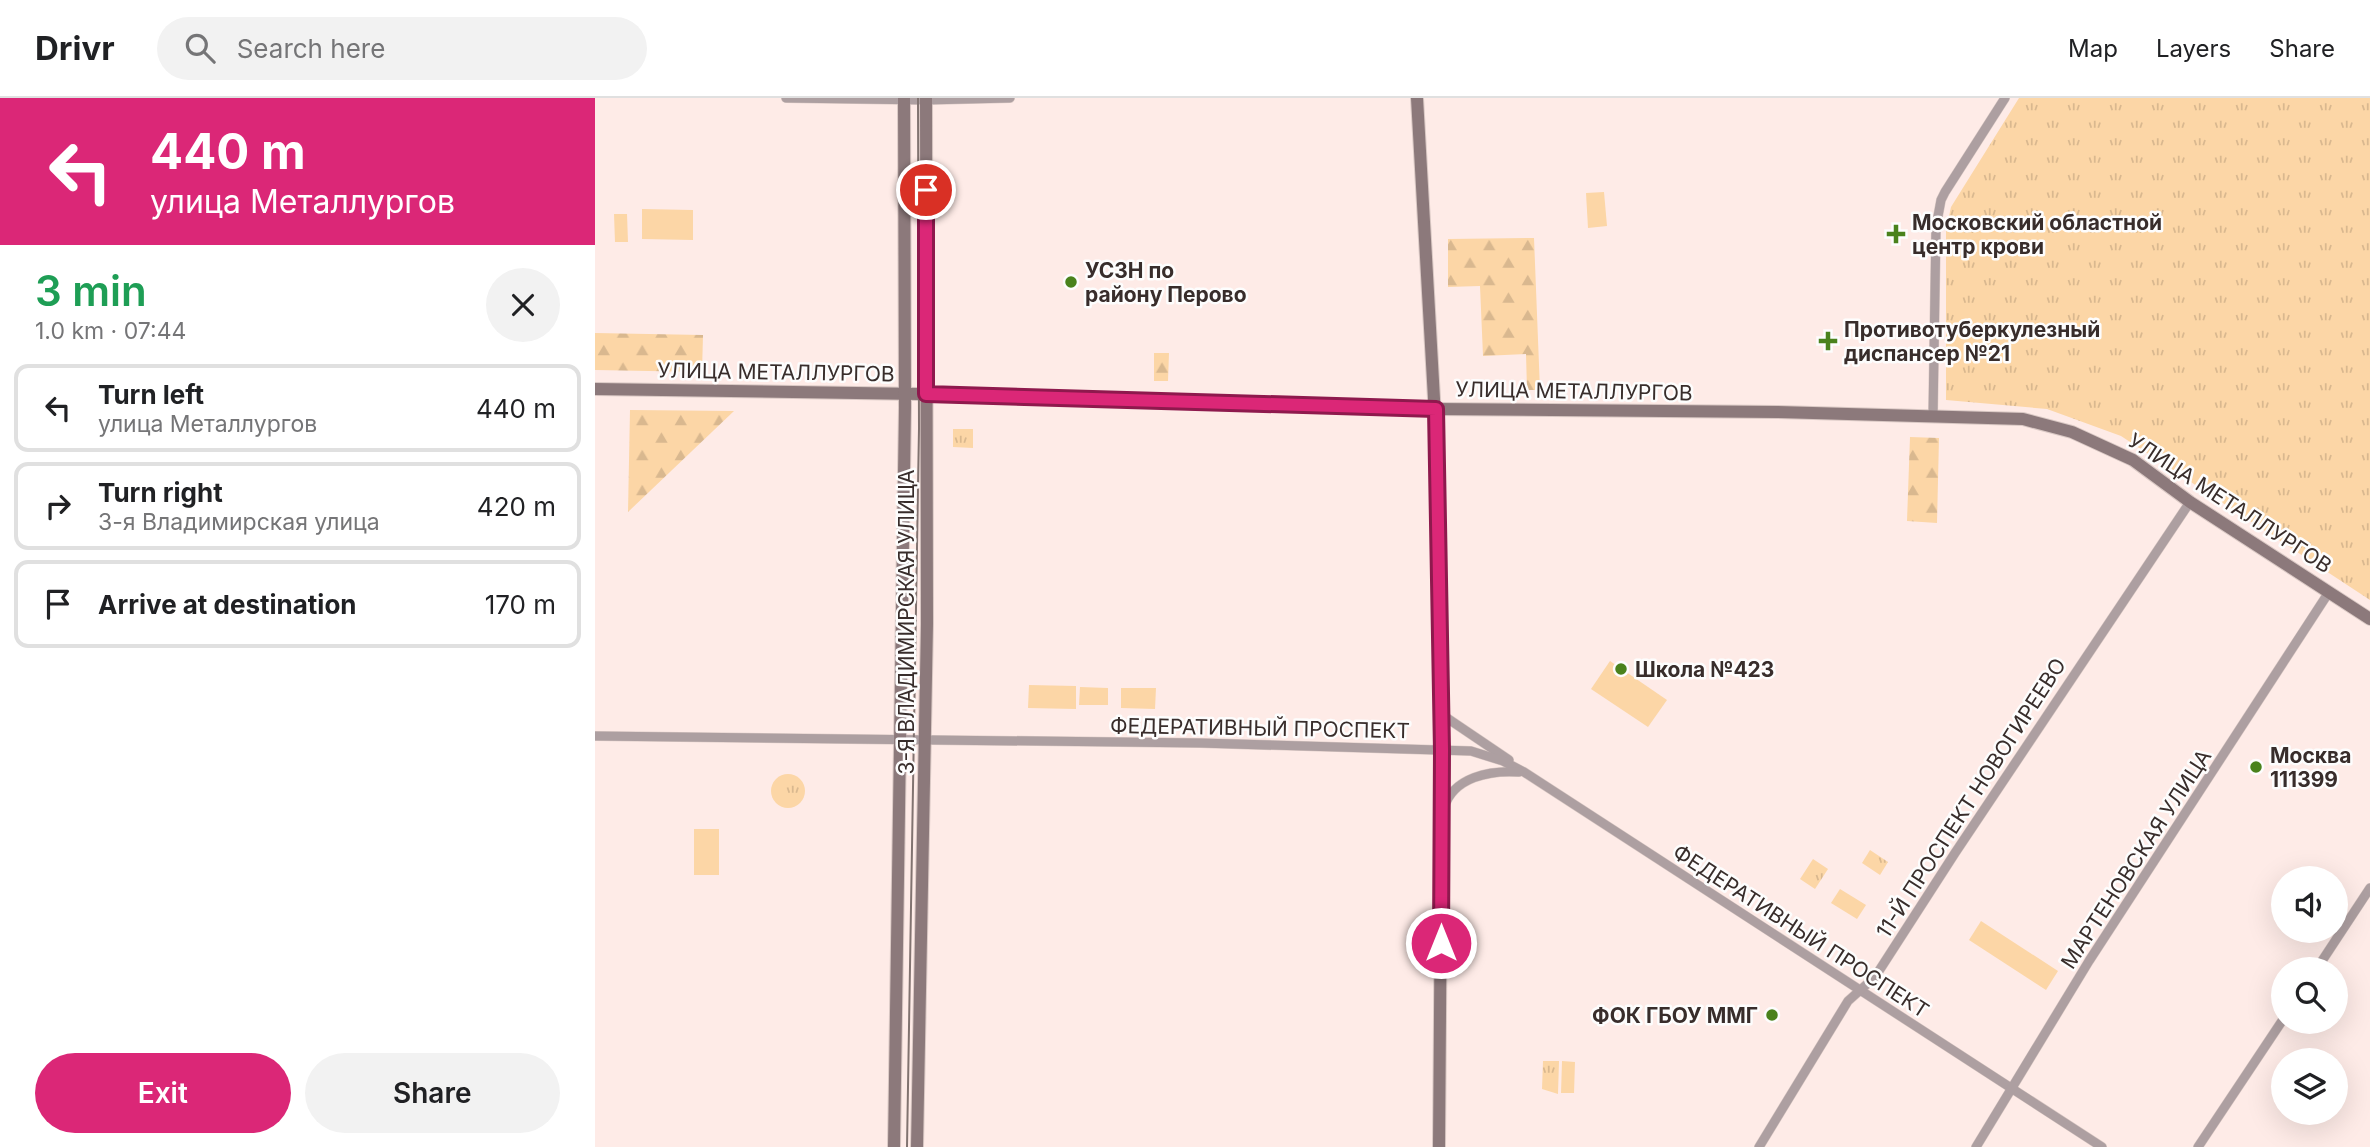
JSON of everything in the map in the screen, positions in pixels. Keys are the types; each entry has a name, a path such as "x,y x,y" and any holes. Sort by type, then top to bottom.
{"street":[{"path":"786,98 1010,98"},
{"path":"1417,98 1436,409 1442,750 1439,1147"},
{"path":"1933,416 1938,210 1945,192 2005,98"},
{"name":"3-Я ВЛАДИМИРСКАЯ УЛИЦА","path":"894,1147 905,393 904,99"},
{"name":"3-Я ВЛАДИМИРСКАЯ УЛИЦА","path":"917,1147 927,574 926,99"},
{"name":"УЛИЦА МЕТАЛЛУРГОВ","path":"595,389 905,393 1436,409 1567,409 2023,419 2063,429 2133,460 2190,502 2370,619"},
{"name":"11-Й ПРОСПЕКТ НОВОГИРЕЕВО","path":"1759,1147 1848,1001 1875,977 2023,750 2190,502"},
{"name":"МАРТЕНОВСКАЯ УЛИЦА","path":"1976,1147 2089,961 2329,592"},
{"path":"1441,714 1496,749 1524,772"},
{"name":"ФЕДЕРАТИВНЫЙ ПРОСПЕКТ","path":"595,736 1200,743 1471,751 1503,761 1524,772 2102,1147"},
{"path":"1442,815 1453,790 1467,781 1481,775 1505,771 1524,772"},
{"path":"2325,957 2370,888"},
{"path":"2198,1147 2273,1034"}],"green space":[{"path":"2019,98 2370,98 2370,600 2121,436 2047,409 1946,400 1946,230 1951,207"},
{"path":"1604,192 1607,226 1588,228 1586,193"},
{"path":"642,209 693,210 693,240 642,239"},
{"path":"614,214 627,214 628,242 615,242"},
{"path":"1534,238 1540,390 1527,390 1526,354 1483,356 1480,286 1448,287 1448,239"},
{"path":"595,333 703,335 702,372 595,370"},
{"path":"1154,353 1169,353 1168,381 1154,381"},
{"path":"630,410 734,411 628,512"},
{"path":"953,429 973,429 973,448 953,447"},
{"path":"1910,437 1939,438 1937,523 1907,521"},
{"path":"1610,661 1667,700 1648,727 1591,689"},
{"path":"1029,685 1076,686 1076,709 1028,708"},
{"path":"1080,687 1108,688 1108,705 1079,705"},
{"path":"1121,688 1156,688 1155,709 1121,708"},
{"path":"788,774 800,779 805,791 800,803 788,808 776,803 771,791 776,779"},
{"path":"694,829 719,829 719,875 694,875"},
{"path":"1870,850 1888,862 1880,875 1862,863"},
{"path":"1813,859 1828,869 1815,889 1800,879"},
{"path":"1840,889 1866,905 1857,919 1831,903"},
{"path":"1981,921 2058,971 2046,990 1969,940"},
{"path":"1543,1061 1559,1061 1558,1094 1542,1089"},
{"path":"1562,1061 1575,1062 1574,1093 1561,1093"}],"tram line":[{"path":"907,1147 919,428 918,98"}],"place":[{"name":"Московский областной центр крови","path":"1896,234"},
{"name":"УСЗН по району Перово","path":"1071,282"},
{"name":"Противотуберкулезный диспансер №21","path":"1828,341"},
{"name":"Школа №423","path":"1621,669"},
{"name":"Москва 111399","path":"2256,767"},
{"name":"ФОК ГБОУ ММГ","path":"1772,1015"}],"route":[{"path":"926,190 926,394 1436,409 1442,750 1441,943"}]}
